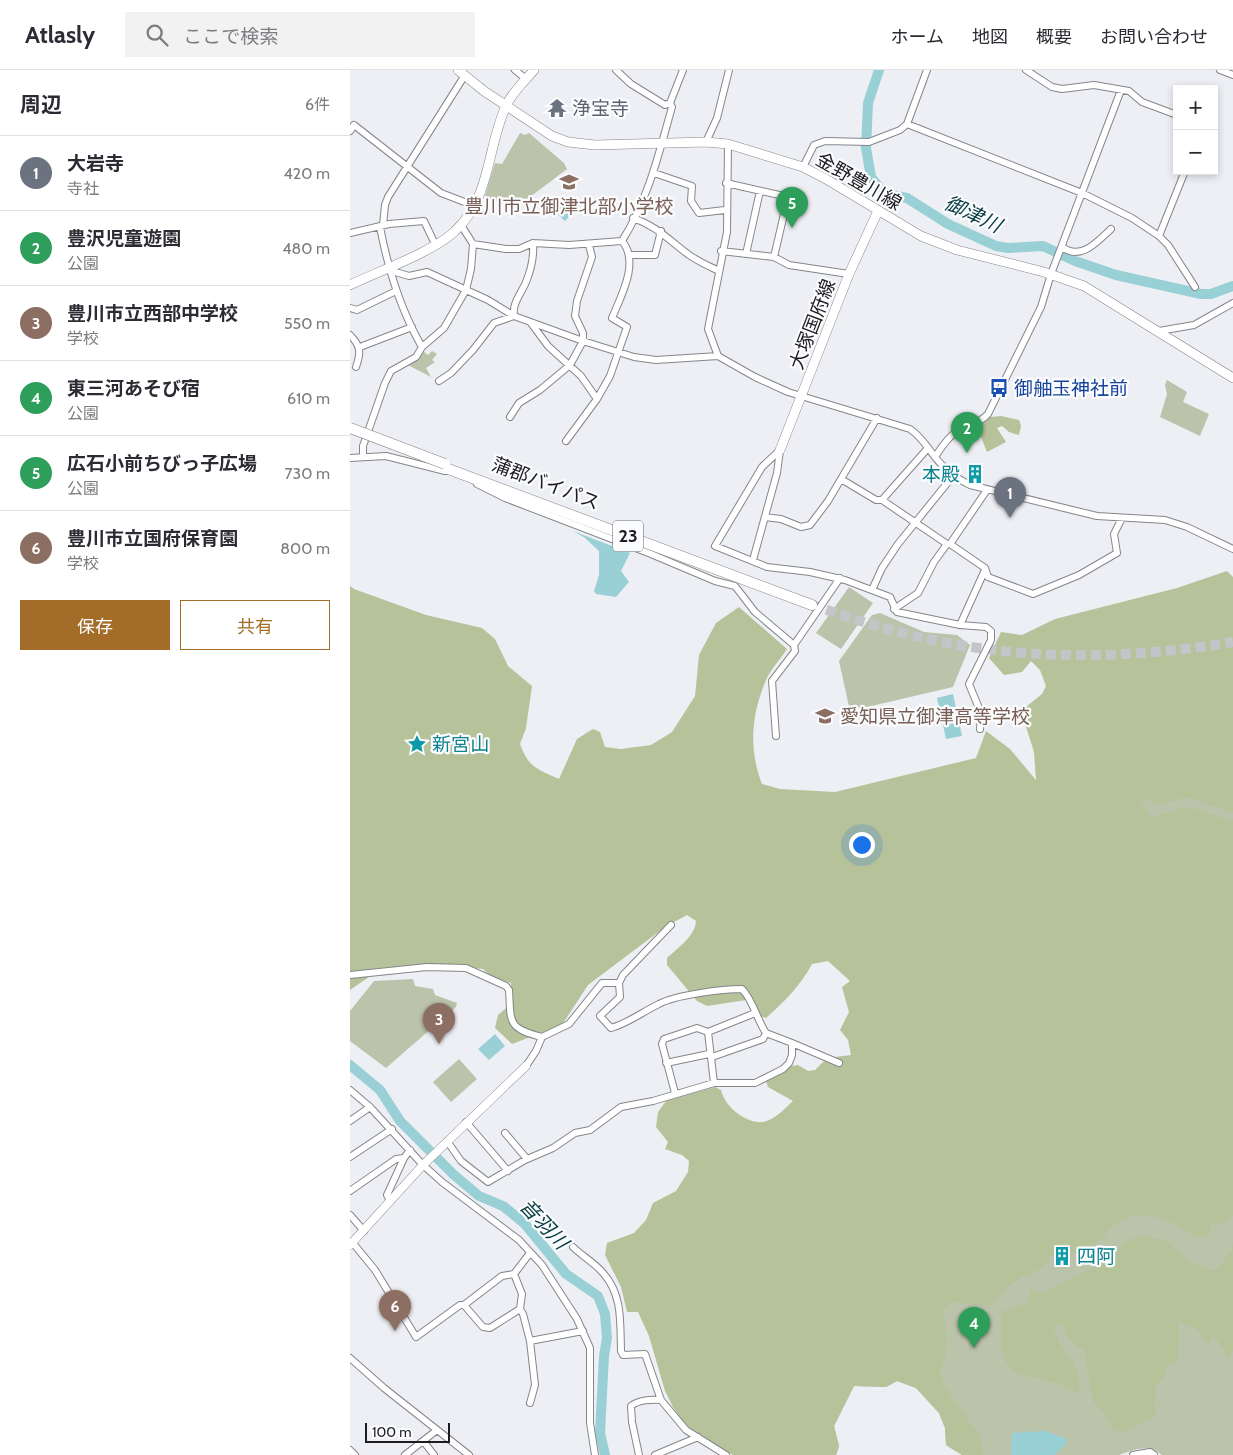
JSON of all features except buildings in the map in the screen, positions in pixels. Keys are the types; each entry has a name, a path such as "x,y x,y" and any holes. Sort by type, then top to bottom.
{"highway":[{"name":"蒲郡バイパス","path":"350,430 813,603"}],"main road":[{"path":"350,285 390,269 449,236 461,225 474,206 506,105 534,70"},
{"name":"金野豊川線","path":"461,73 484,91 552,136 568,142 595,144 706,142 728,144 802,168 826,179 921,236 958,250 1053,270 1084,286 1233,378"},
{"name":"大塚国府線","path":"780,450 849,274 878,211"}],"street":[{"path":"516,70 526,80"},
{"path":"616,70 631,84 665,104 670,103"},
{"path":"622,241 633,218 642,205 654,173 672,107 670,103 683,70"},
{"path":"706,142 717,118 729,70"},
{"path":"802,168 814,145 825,141 869,142 900,130 907,124 927,70"},
{"path":"1026,70 1052,87 1062,89 1094,84 1136,95 1142,102 1173,114"},
{"path":"1220,70 1233,75"},
{"path":"422,347 396,291 382,226 385,205 461,73"},
{"path":"935,456 952,435 976,424 988,414 1042,307 1061,248 1121,90"},
{"path":"907,124 1082,193 1132,218 1159,236 1178,258 1195,287"},
{"path":"350,131 354,125 441,193 474,206"},
{"path":"718,356 708,329 718,270 727,232 725,210 728,144"},
{"path":"654,173 692,186 691,201 699,213 725,210"},
{"path":"1159,236 1183,175"},
{"path":"726,183 788,197 774,257"},
{"path":"746,254 760,191"},
{"path":"633,218 649,223 689,254 718,270"},
{"path":"350,233 382,226 424,221 435,244"},
{"path":"363,456 363,446 391,371 416,357 422,347 444,328 466,290 471,269 473,244 461,225"},
{"path":"1061,248 1072,252 1088,250 1111,229"},
{"path":"630,255 655,255 661,231"},
{"path":"473,244 519,249 532,243 589,245 622,241"},
{"path":"566,441 597,399 610,376 627,327 612,318 625,287 630,255 622,241"},
{"path":"514,316 513,308 526,283 531,266 534,252 532,243"},
{"path":"510,417 519,403 540,390 570,364 582,341 583,333 575,316 577,301 592,257 589,245"},
{"path":"722,251 774,257 789,265 849,274"},
{"path":"390,269 409,276 427,272 488,300 514,316 531,323 634,357 656,360 718,356 755,377 801,396 910,429 922,439 953,476 970,485 1097,516 1165,520 1187,526 1233,549"},
{"path":"350,308 357,310 396,291"},
{"path":"1158,332 1194,326 1233,303"},
{"path":"439,381 462,361 494,323 514,316"},
{"path":"531,323 548,346 581,376 597,399"},
{"path":"360,347 412,327"},
{"path":"350,335 360,347"},
{"path":"356,367 360,347"},
{"path":"765,517 781,519 801,527 810,526 841,479 877,418"},
{"path":"882,500 928,448"},
{"path":"753,560 777,473 780,450"},
{"path":"780,450 762,467 715,546 767,567 840,578 890,597 897,612 960,625 986,627 991,631 992,640 969,684 981,712 980,729"},
{"path":"350,458 386,456 432,466 462,477 505,498 651,554 715,581 735,586 755,612 794,645 795,651 772,681 776,736"},
{"path":"872,590 885,563 953,476"},
{"path":"841,479 876,500 882,500 985,568 960,625"},
{"path":"894,609 918,593 934,562 987,490"},
{"path":"984,572 988,577 1033,594 1079,575 1117,553 1114,534 1122,518"},
{"path":"794,645 840,578"},
{"path":"671,925 622,975 619,982 620,997 600,1016 611,1028 625,1025 660,1003 726,989 742,989 749,996 766,1034 839,1063"},
{"path":"350,976 427,967 449,966 475,970 485,978 506,986 509,990 513,1024 517,1029 542,1037"},
{"path":"530,1252 514,1274 502,1276 464,1306 460,1305 416,1337 375,1270 351,1244 423,1165 526,1066 536,1051 542,1037 568,1024 602,983 619,982"},
{"path":"675,1093 662,1044 664,1040 697,1028 708,1032 755,1013"},
{"path":"708,1032 714,1083"},
{"path":"666,1063 710,1055 763,1039 766,1034"},
{"path":"446,1142 461,1162 488,1182 527,1159 553,1148 575,1133 590,1130 622,1107 654,1101 675,1093 714,1083 754,1083 783,1068 792,1056 792,1043"},
{"path":"350,1090 392,1129 423,1165 442,1182 519,1240 542,1265 578,1319 590,1348 590,1423 595,1455"},
{"path":"350,1121 370,1107"},
{"path":"466,1122 508,1171"},
{"path":"350,1158 392,1129"},
{"path":"505,1133 527,1159"},
{"path":"390,1201 387,1195 404,1158 410,1150"},
{"path":"350,1191 396,1159 404,1158"},
{"path":"350,1215 364,1231"},
{"path":"573,1247 602,1271 612,1284 617,1295 621,1351 623,1355 645,1354 661,1400 686,1430 726,1455"},
{"path":"514,1274 522,1294 520,1309 524,1314 530,1341 535,1385 530,1403"},
{"path":"464,1306 483,1327 490,1328 520,1309"},
{"path":"530,1341 583,1332"},
{"path":"350,1358 384,1388 469,1455"},
{"path":"639,1455 632,1422 631,1406 635,1402 661,1400"},
{"path":"405,1455 437,1430"},
{"path":"655,1455 698,1437"},
{"path":"424,1442 434,1455"},
{"path":"350,1450 355,1455"},
{"path":"1133,1455 1150,1452 1154,1455"}],"green space":[{"path":"520,133 525,135 529,133 564,163 567,169 514,209 485,196 495,163 502,164"},
{"path":"423,351 428,355 432,351 437,354 432,360 435,362 426,368 431,377 406,364"},
{"path":"1167,380 1187,392 1183,402 1209,414 1200,436 1160,417 1167,394 1165,385"},
{"path":"1001,416 1019,420 1021,426 1019,435 1009,432 1002,426 997,428 1006,442 987,452 977,427 990,417"},
{"path":"1227,571 1233,577 1233,812 1186,797 1161,805 1146,800 1140,801 1151,817 1186,808 1233,821 1233,1215 1221,1224 1212,1223 1208,1236 1198,1238 1157,1217 1146,1215 1124,1219 1112,1227 1100,1241 1073,1255 1063,1251 1053,1254 1040,1269 1021,1277 1004,1290 990,1306 952,1302 943,1310 946,1341 945,1356 940,1372 945,1387 980,1437 982,1455 962,1455 946,1445 945,1428 939,1413 916,1388 897,1381 886,1387 854,1386 834,1426 839,1446 836,1455 733,1455 684,1424 673,1407 665,1391 649,1336 638,1312 627,1312 621,1287 605,1255 607,1243 634,1233 646,1220 653,1203 676,1191 688,1172 689,1161 682,1155 665,1149 668,1142 656,1127 658,1112 666,1101 715,1087 721,1090 731,1108 743,1117 756,1122 763,1122 776,1116 793,1101 768,1087 766,1081 791,1066 798,1065 808,1071 815,1070 827,1058 851,1055 848,1040 840,1030 849,1012 842,987 850,981 828,961 812,964 792,993 766,1018 760,1016 753,999 707,1006 697,1001 667,965 667,958 693,932 696,921 687,915 665,927 588,985 562,1025 512,1044 495,1028 498,1015 512,1003 511,983 490,976 483,969 436,964 382,968 350,990 350,586 426,615 482,628 495,639 508,666 532,686 526,728 520,744 523,752 535,767 559,779 577,739 593,729 600,732 605,747 621,749 651,745 672,732 695,696 699,655 716,623 739,607 787,649 766,680 756,710 753,746 762,784 780,789 835,792 976,758 986,731 1010,749 1036,780 1034,752 1021,711 1042,694 1046,686 1040,670 1031,661 1022,672 1004,675 989,658 1001,632 1022,635 1055,619 1177,588"},
{"path":"849,587 873,603 841,649 816,633"},
{"path":"880,613 924,632 957,635 970,645 953,687 850,711 839,661 872,615"},
{"path":"1233,685 1233,1455 1162,1455 1151,1450 1136,1449 1119,1455 962,1455 946,1445 945,1428 939,1413 916,1388 897,1381 886,1387 854,1386 834,1426 839,1446 836,1455 733,1455 711,1441 673,1407 1176,852 1134,794"},
{"path":"413,979 415,986 433,989 435,995 457,1003 456,1007 386,1068 350,1041 350,1011 374,981"},
{"path":"459,1059 477,1079 451,1102 433,1082"},
{"path":"1144,1235 1167,1242 1192,1263 1215,1271 1232,1250 1233,1242 1233,1350 1229,1358 1213,1334 1208,1344 1196,1328 1179,1322 1178,1363 1168,1364 1162,1380 1157,1384 1154,1403 1156,1416 1122,1432 1113,1429 1111,1422 1092,1399 1085,1350 1071,1340 1066,1334 1063,1325 1054,1325 1055,1332 1060,1344 1076,1367 1079,1394 1061,1385 1018,1373 1009,1366 1003,1355 1001,1337 1003,1311 1027,1303 1031,1289 1041,1293 1111,1259 1124,1242"}],"water":[{"path":"569,195 580,205 565,221 555,212"},
{"path":"573,531 630,553 621,571 629,582 616,597 596,594 594,591 599,575 599,551 585,538"},
{"path":"953,694 962,736 946,739 937,698"},
{"path":"495,1034 505,1046 489,1060 478,1049"},
{"path":"1045,1431 1067,1439 1066,1444 1054,1455 1011,1455 1012,1433"}],"waterway":[{"name":"御津川","path":"879,70 868,103 866,148 871,177 882,191 907,198 948,224 996,246 1008,248 1043,246 1075,261 1116,275 1201,294 1211,294 1233,286"},
{"name":"音羽川","path":"350,1065 380,1090 400,1121 453,1174 479,1196 503,1206 524,1223 566,1274 598,1296 605,1314 607,1338 604,1356 600,1433 605,1455"}],"tunnel":[{"path":"812,605 869,624 921,638 1009,652 1054,655 1143,653 1233,642"}],"place":[{"name":"浄宝寺","path":"557,108"},
{"name":"豊川市立御津北部小学校","path":"569,182"},
{"name":"広石小前ちびっ子広場","path":"792,228"},
{"name":"御舳玉神社前","path":"999,388"},
{"name":"豊沢児童遊園","path":"967,453"},
{"name":"本殿","path":"975,474"},
{"name":"大岩寺","path":"1010,518"},
{"name":"愛知県立御津高等学校","path":"825,716"},
{"name":"新宮山","path":"417,744"},
{"name":"豊川市立西部中学校","path":"439,1044"},
{"name":"四阿","path":"1062,1256"},
{"name":"豊川市立国府保育園","path":"395,1331"},
{"name":"東三河あそび宿","path":"974,1348"}]}
